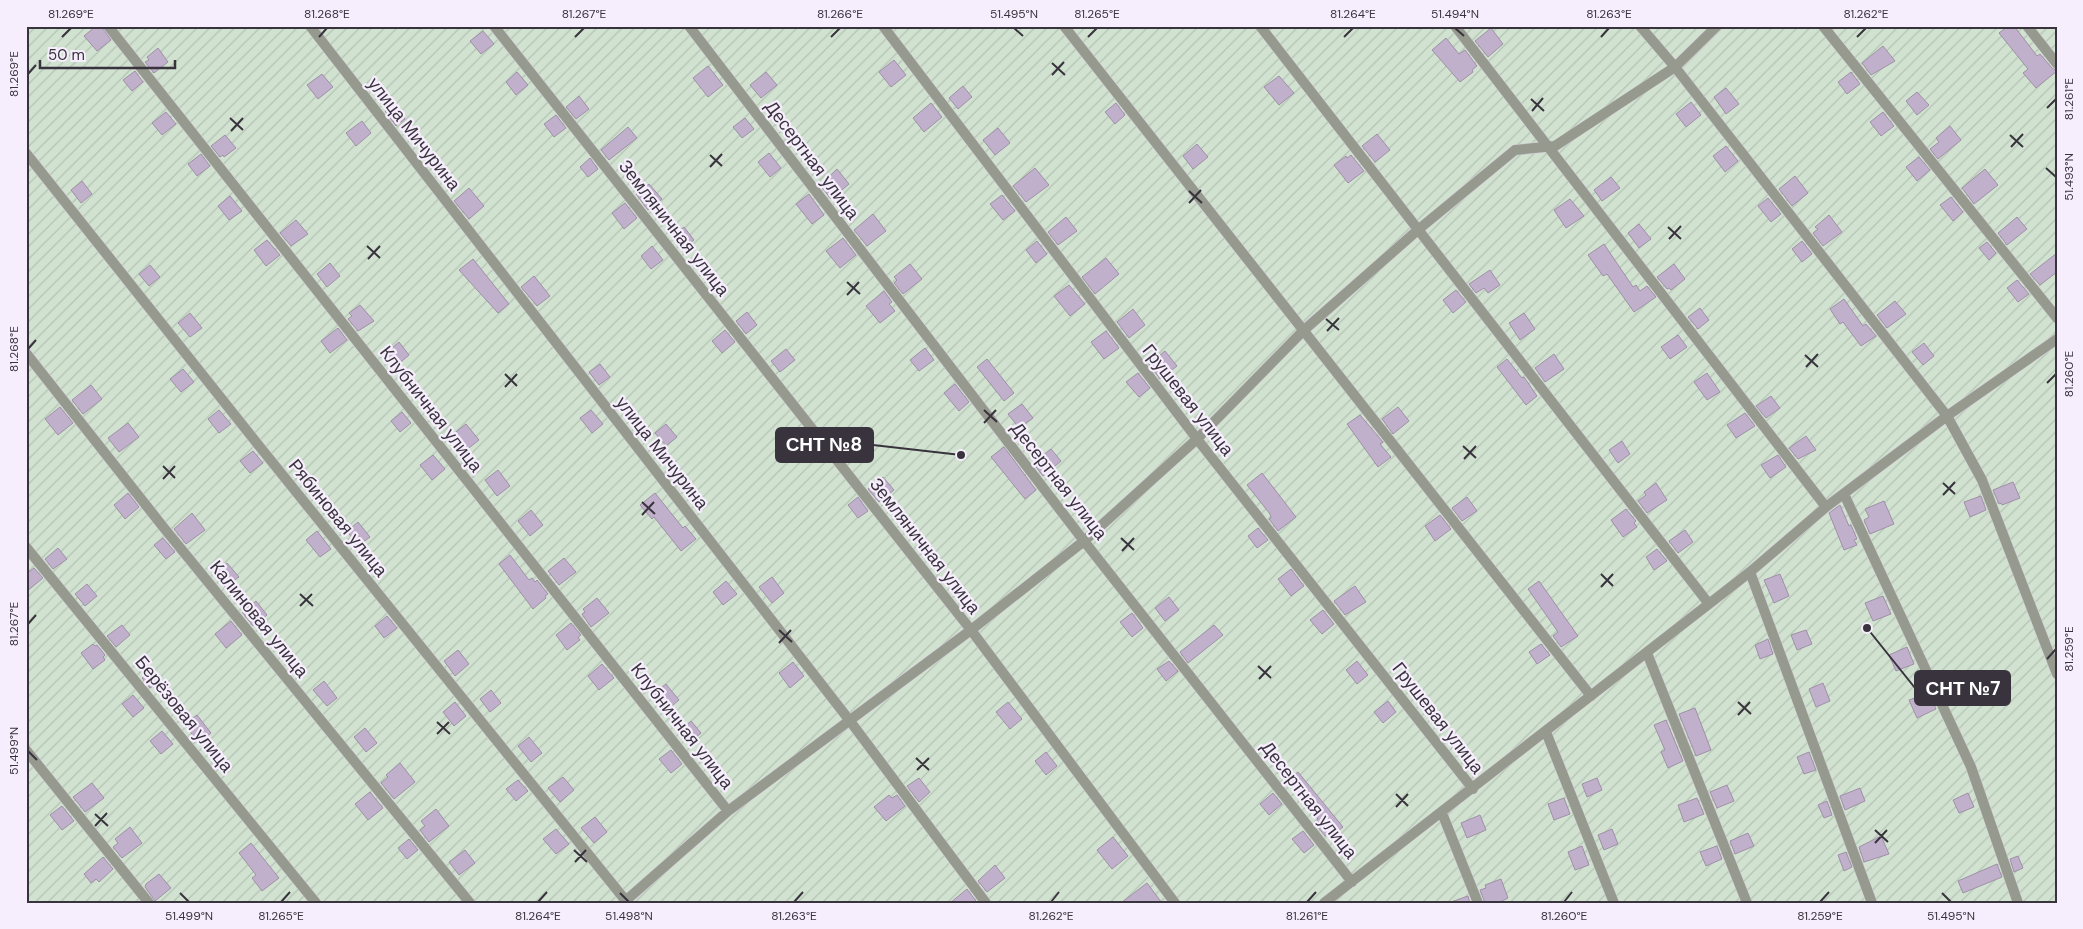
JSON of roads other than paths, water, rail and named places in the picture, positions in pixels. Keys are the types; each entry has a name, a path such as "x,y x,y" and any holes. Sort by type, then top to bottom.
{"street":[{"name":"Клубничная улица","path":"108,26 728,811"},
{"name":"улица Мичурина","path":"310,26 850,721 986,903"},
{"name":"Земляничная улица","path":"494,26 971,630 1175,903"},
{"name":"Десертная улица","path":"689,26 1084,541 1352,882"},
{"name":"Грушевая улица","path":"883,26 1197,439 1473,789"},
{"path":"1064,26 1591,696"},
{"path":"1260,26 1709,604"},
{"path":"1455,26 1826,507"},
{"path":"1640,26 1675,67 1947,416 1982,480 2057,674"},
{"path":"625,902 728,811 971,630 1084,541 1197,439 1303,331 1419,229 1515,150 1555,146 1675,67 1717,26"},
{"path":"1823,26 2057,318"},
{"path":"2027,26 2057,64"},
{"name":"Рябиновая улица","path":"26,153 260,448 625,902"},
{"path":"1324,903 1338,898 1352,882 1750,572 1826,507 1947,416 2057,339"},
{"name":"Калиновая улица","path":"26,353 164,528 470,903"},
{"path":"1844,494 1971,767 2018,903"},
{"name":"Берёзовая улица","path":"26,547 316,903"},
{"path":"1750,572 1872,903"},
{"path":"1647,653 1747,903"},
{"path":"1546,732 1614,903"},
{"path":"26,750 149,903"},
{"path":"1442,813 1478,903"}],"place":[{"name":"СНТ №8","path":"961,455"},
{"name":"СНТ №7","path":"1867,628"}]}
